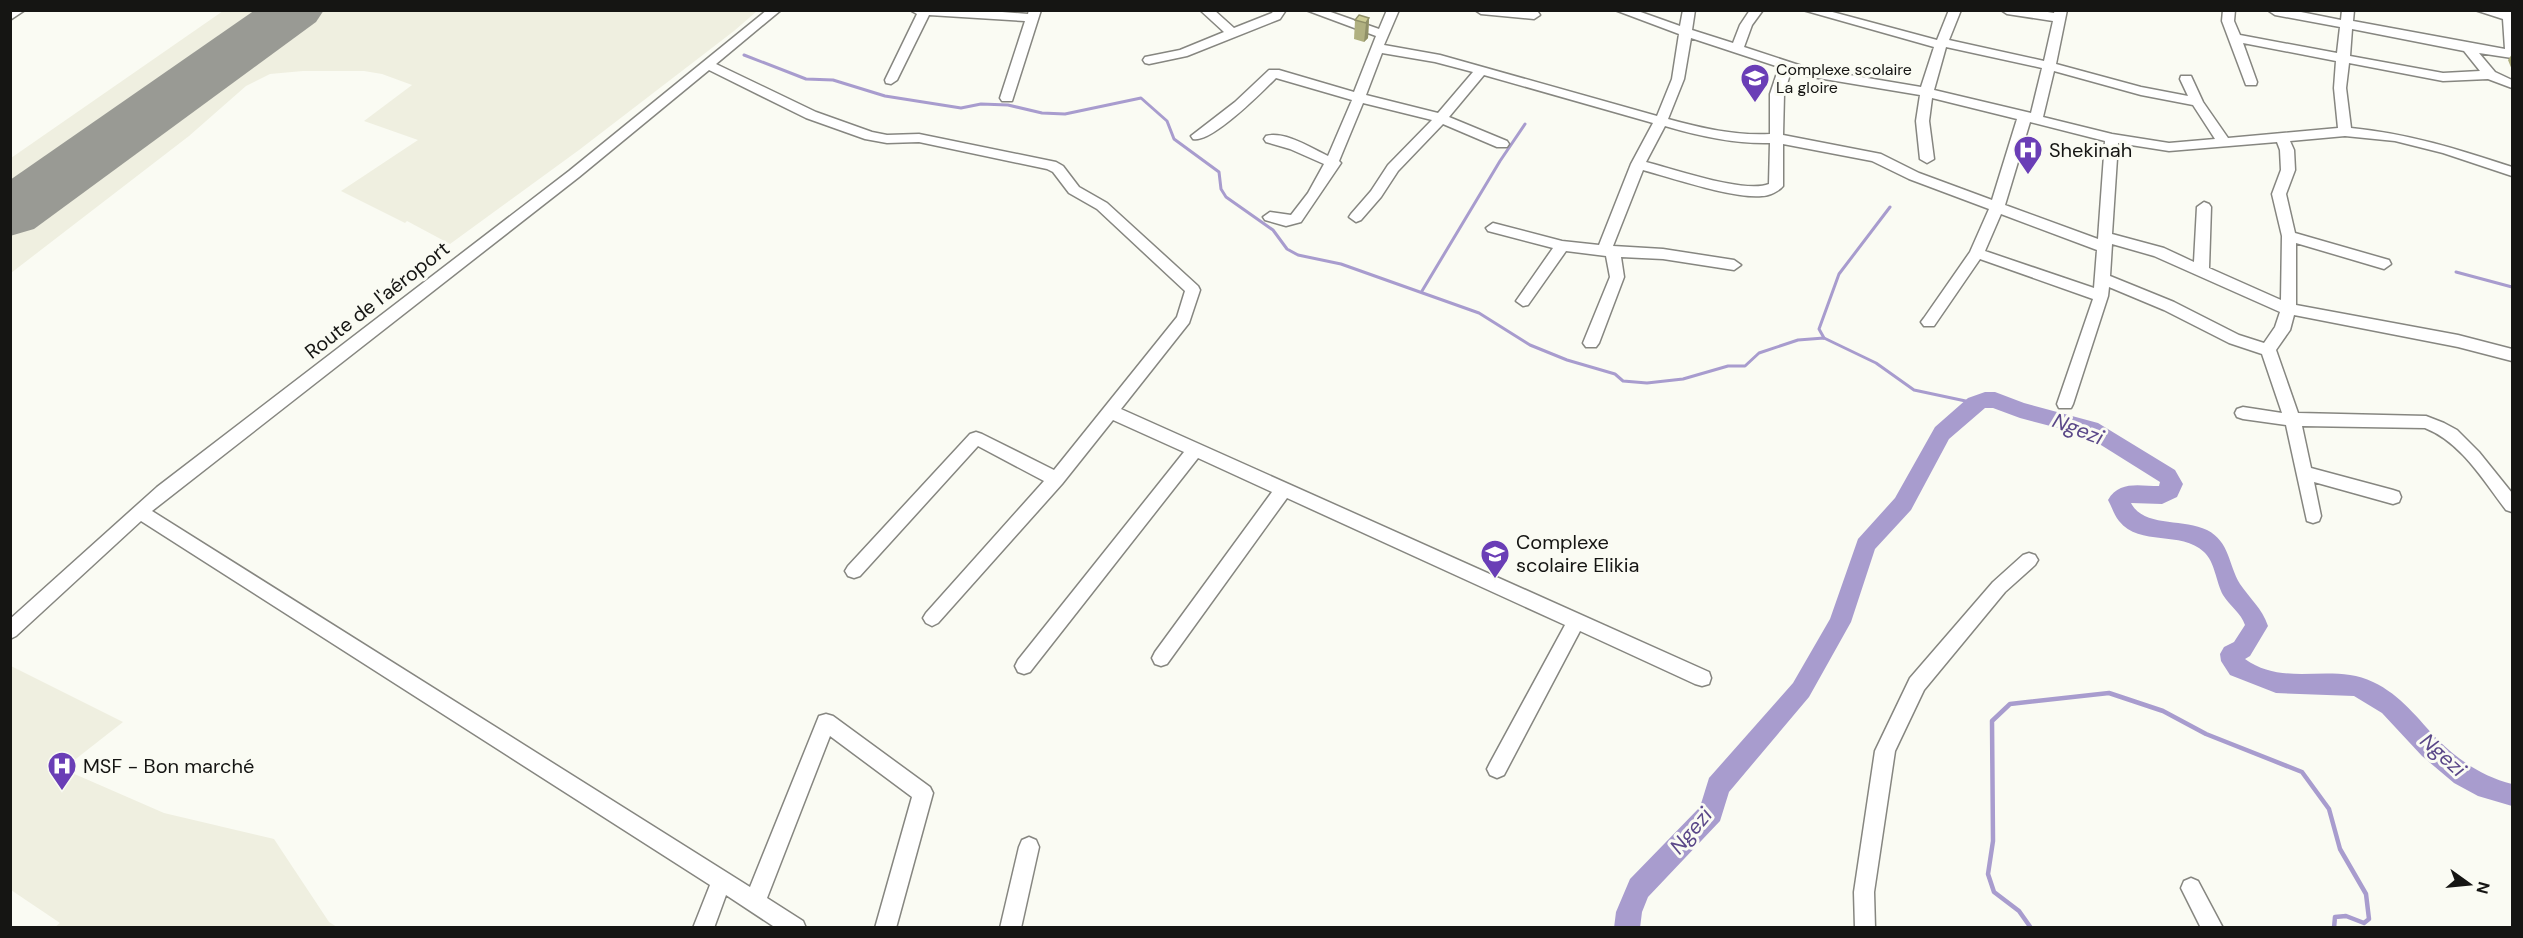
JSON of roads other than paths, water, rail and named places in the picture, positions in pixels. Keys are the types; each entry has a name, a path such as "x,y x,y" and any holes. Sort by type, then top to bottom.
{"street":[{"path":"10,16 19,10"},
{"name":"Route de l'aéroport","path":"10,631 140,512 530,208 775,10"},
{"path":"916,10 1034,14 1007,98"},
{"path":"1206,10 1233,34"},
{"path":"1149,60 1183,53 1233,34 1276,16 1280,10"},
{"path":"1312,10 1369,32 1382,33"},
{"path":"1270,217 1286,221 1296,219 1316,195 1334,163 1360,98 1382,33 1393,10"},
{"path":"1482,10 1534,15"},
{"path":"1620,10 1818,74 1925,92 2112,138 2169,147 2344,132 2395,137 2465,155 2512,172"},
{"path":"1591,343 1617,278 1608,251 1638,164 1661,121 1678,79 1689,10"},
{"path":"1737,48 1746,26 1757,10"},
{"path":"1809,10 1942,44 2048,66 2136,91 2197,102"},
{"path":"1927,159 1923,144 1925,92 1955,10"},
{"path":"1929,322 1977,253 1997,207 2058,38 2060,14 2007,10"},
{"path":"2229,10 2228,21 2251,82"},
{"path":"2275,11 2347,20 2468,48 2512,54 2510,14 2481,10"},
{"path":"891,80 925,11"},
{"path":"2344,132 2340,88 2345,58 2347,20"},
{"path":"2235,38 2444,78 2490,75 2512,82"},
{"path":"1377,48 1436,58 1700,132 1756,139 1775,138 1876,157 1914,176 1997,207 2105,242 2159,252 2288,309 2458,341 2512,355"},
{"path":"2468,48 2490,75"},
{"path":"2501,53 2512,82"},
{"path":"708,65 811,115 870,136 887,139 919,138 1039,162 1058,169 1074,190 1102,206 1192,290 1184,319 1111,412 1056,479 932,618"},
{"path":"1638,164 1729,188 1762,192 1776,186 1777,94 1786,65"},
{"path":"1356,217 1376,194 1393,168 1406,157 1480,71"},
{"path":"1198,136 1240,105 1274,73 1440,118 1502,144"},
{"path":"2186,80 2197,102 2225,143"},
{"path":"2281,136 2287,150 2288,170 2279,194 2289,237 2288,309 2282,330 2275,336 2268,350 2292,418 2313,516"},
{"path":"2065,404 2101,296 2104,279 2112,138"},
{"path":"1271,139 1287,142 1334,163"},
{"path":"2201,272 2204,207"},
{"path":"1493,228 1562,246 1663,254 1734,265"},
{"path":"2289,237 2384,264"},
{"path":"1523,301 1562,246"},
{"path":"1977,253 2101,296"},
{"path":"2104,279 2169,306 2234,339 2268,350"},
{"path":"1111,412 1702,678"},
{"path":"2243,414 2278,419 2426,422 2439,425 2456,437 2512,505"},
{"path":"854,571 976,438 1056,479"},
{"path":"1024,666 1196,450"},
{"path":"2303,472 2393,497"},
{"path":"1161,658 1284,489"},
{"path":"140,512 796,927"},
{"path":"1865,927 1864,892 1885,751 1917,684 1999,587 2029,560"},
{"path":"1497,769 1575,621"},
{"path":"755,901 826,722 923,793 885,927"},
{"path":"1010,927 1029,847"},
{"path":"703,927 722,880"},
{"path":"2191,888 2213,927"}],"waterway":[{"path":"744,55 806,79 833,80 885,96 961,108 981,104 1008,105 1042,113 1065,114 1141,98 1167,121 1174,139 1219,172 1221,189 1226,197 1273,230 1287,249 1298,255 1341,264 1479,313 1530,345 1567,360 1615,374 1623,381 1647,383 1683,379 1728,366 1745,366 1759,353 1798,340 1824,338"},
{"path":"1422,291 1500,161 1525,124"},
{"path":"1824,338 1819,329 1839,274 1890,207"},
{"path":"2456,272 2512,287"},
{"path":"1824,338 1876,363 1914,390 1975,403"},
{"name":"Ngezi","path":"1627,928 1629,912 1639,888 1711,813 1718,786 1801,690 1840,622 1866,545 1903,504 1942,433 1975,403 1985,400 1995,400 2020,410 2091,429 2168,476 2172,484 2169,491 2162,495 2125,494 2119,500 2126,514 2136,523 2147,527 2186,532 2199,537 2216,550 2232,590 2252,613 2257,626 2242,649 2232,654 2234,664 2239,668 2276,683 2303,685 2344,683 2363,688 2391,706 2440,758 2462,774 2487,788 2512,795"},
{"path":"2031,928 2019,911 1994,892 1988,874 1993,841 1992,721 2010,704 2109,693 2163,711 2206,734 2302,772 2329,809 2340,849 2366,894 2369,919 2364,923 2346,916 2335,917 2334,928"}],"place":[{"name":"Complexe scolaire La gloire","path":"1755,104"},
{"name":"Shekinah","path":"2028,176"},
{"name":"Complexe scolaire Elikia","path":"1495,580"},
{"name":"MSF - Bon marché","path":"62,792"}]}
